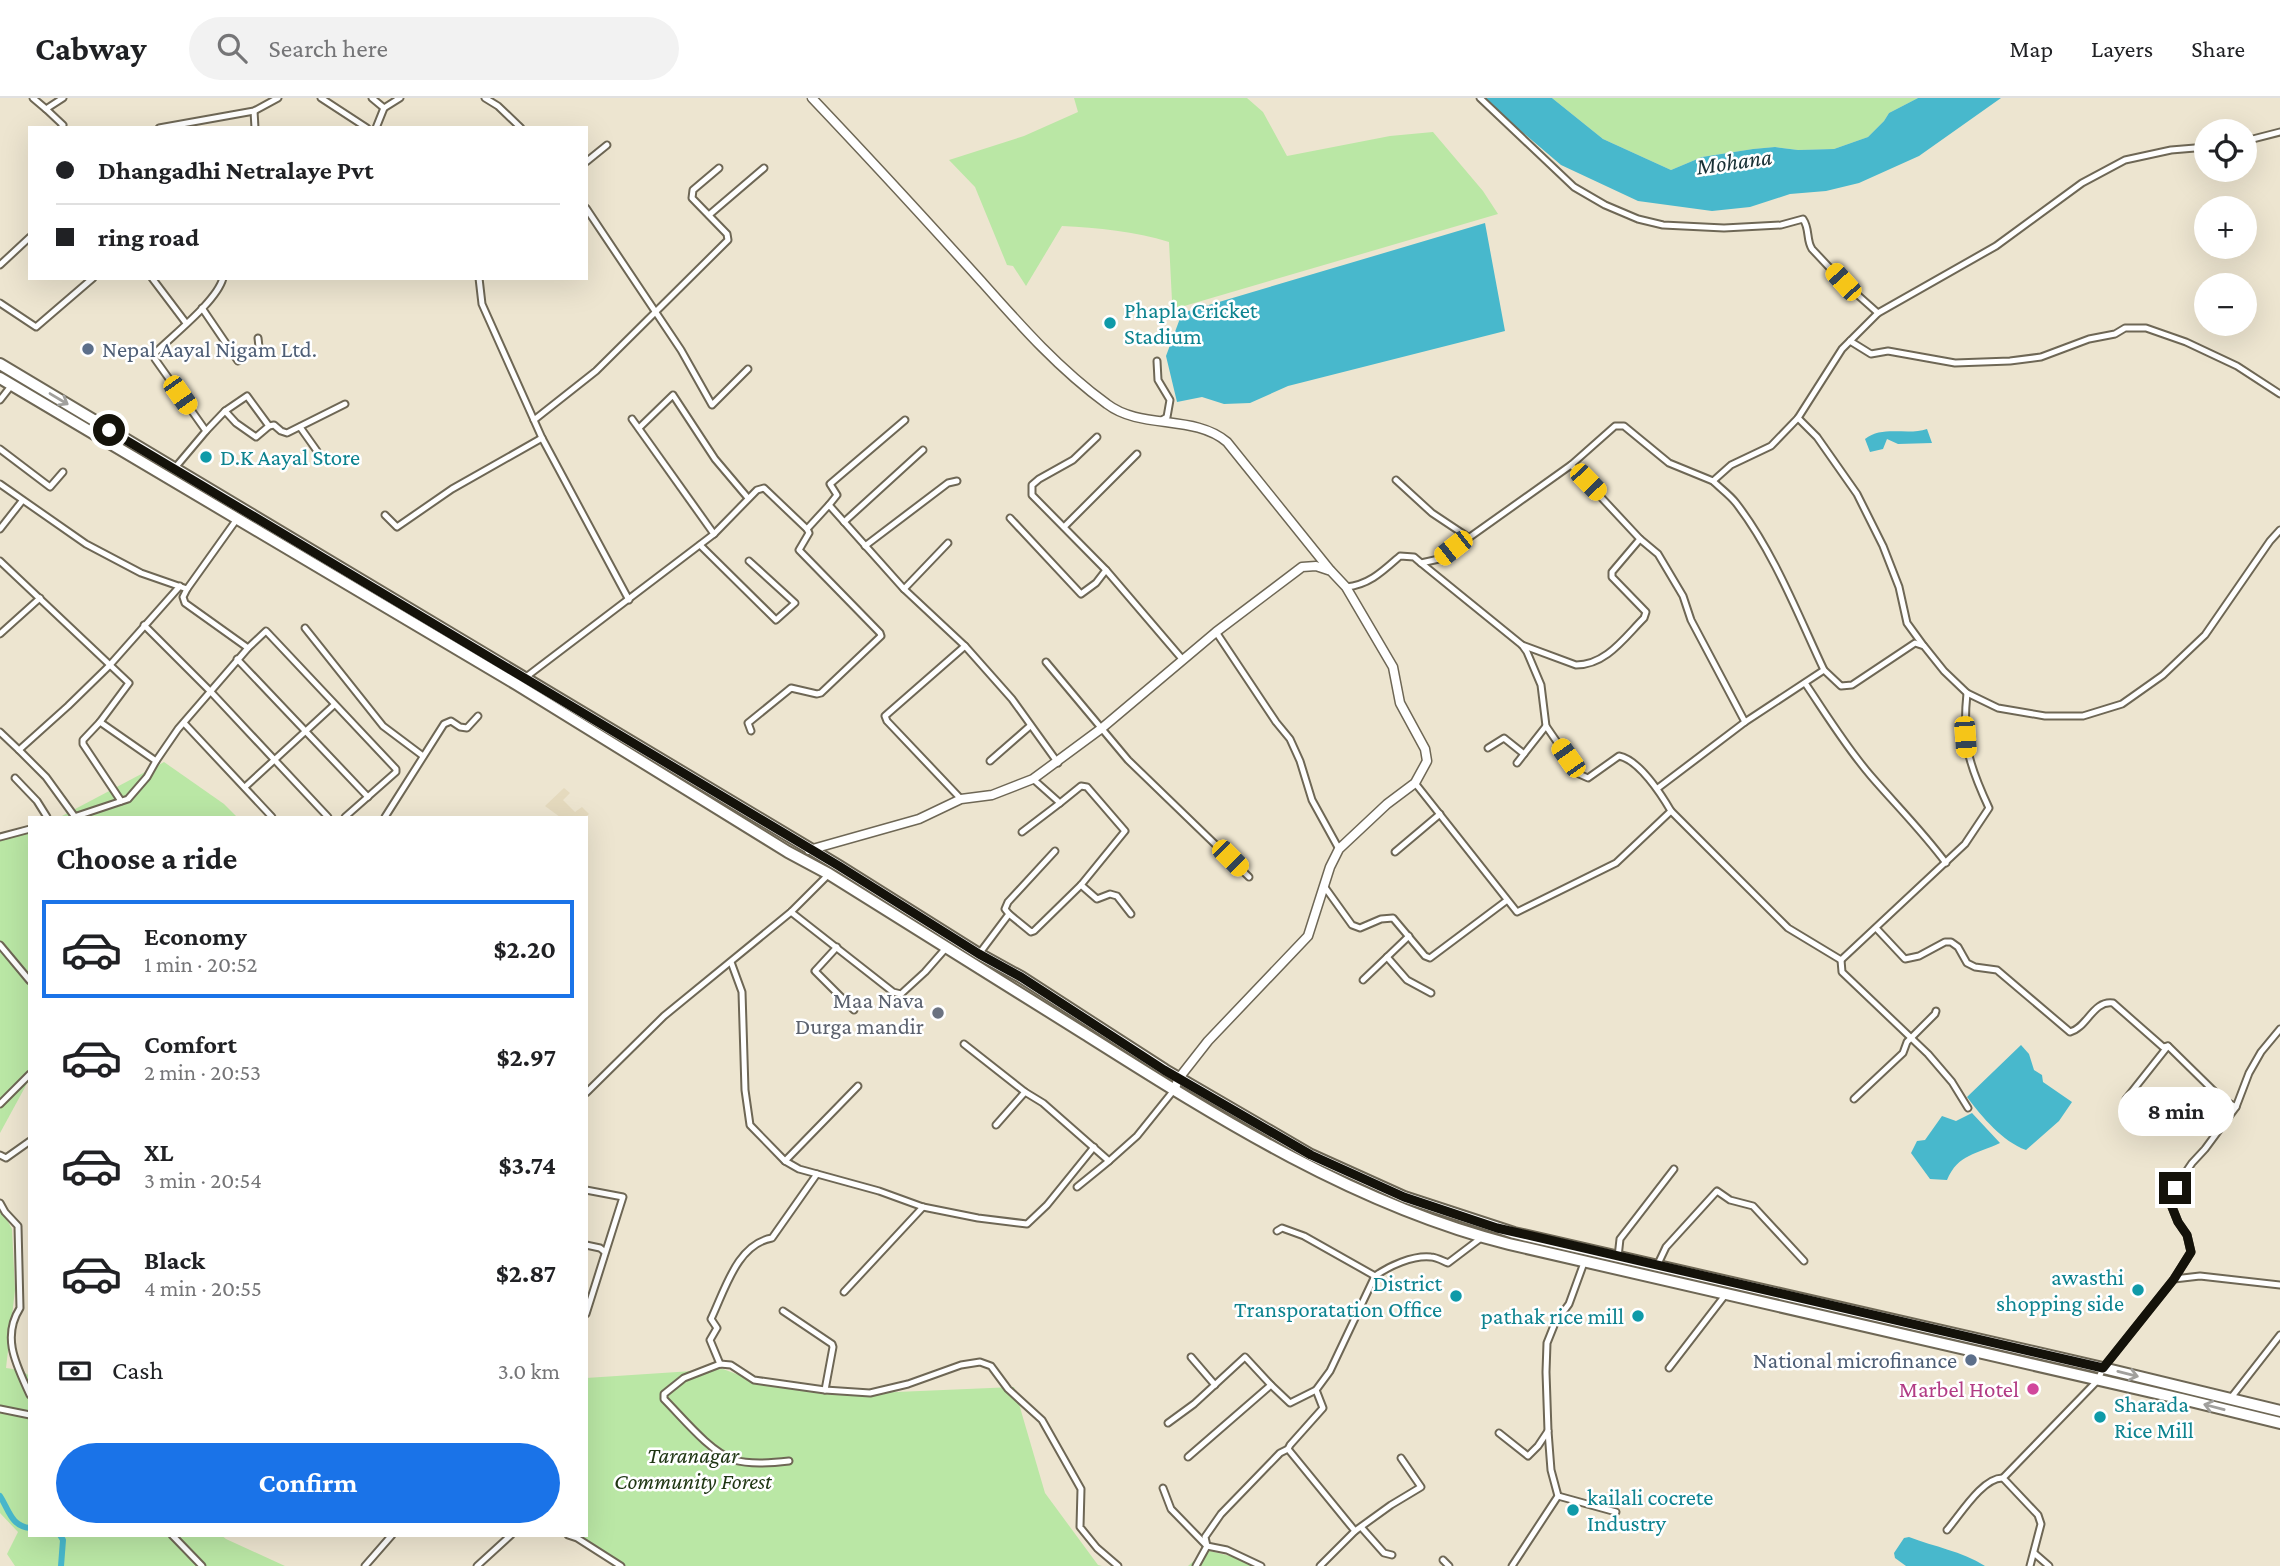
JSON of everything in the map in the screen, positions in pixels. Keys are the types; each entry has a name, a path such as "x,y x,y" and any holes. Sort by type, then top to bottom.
{"highway":[{"path":"0,364 174,469 239,515 788,852 829,874 1174,1090 1325,1174 1400,1209 1482,1237 1586,1255 1618,1257 2280,1411"},
{"path":"0,378 523,679 1021,977 1179,1078 1311,1155 1404,1197 1586,1255 1726,1294 2280,1423"}],"main road":[{"path":"812,98 1021,328 1074,377 1121,413 1218,434 1227,442 1346,587 1393,667 1400,704 1427,753 1425,766 1415,783 1387,803 1339,849 1308,936 1208,1041 1179,1078 1174,1090"},
{"path":"809,850 919,818 961,799 992,795 1033,779 1058,763 1216,632 1302,567 1316,566 1331,571"}],"street":[{"path":"33,98 63,126"},
{"path":"46,109 63,98"},
{"path":"170,126 254,111 278,98"},
{"path":"321,98 365,126"},
{"path":"372,98 384,108"},
{"path":"376,126 384,108 400,98"},
{"path":"485,98 520,126"},
{"path":"1480,98 1574,187 1605,205 1638,219 1663,225 1724,228 1781,225 1803,219 1808,226 1812,249 1843,282 1878,313"},
{"path":"254,111 255,126"},
{"path":"2257,138 2280,132"},
{"path":"588,160 607,145"},
{"path":"1713,481 1731,465 1771,446 1798,418 1842,349 1878,313 1996,246 2082,183 2125,160 2194,147"},
{"path":"534,420 596,371 728,240 727,234 692,198 693,190 719,168"},
{"path":"709,215 764,169"},
{"path":"588,211 656,313 712,405 748,369"},
{"path":"0,265 28,239"},
{"path":"0,303 36,327 91,280"},
{"path":"154,280 186,323"},
{"path":"206,431 155,359 156,352 202,308 222,280"},
{"path":"479,280 482,304 542,438 629,600"},
{"path":"202,308 238,361 259,347 258,338"},
{"path":"1850,341 1871,354 1888,351 1955,363 2010,361 2041,357 2089,339 2103,338 2136,326 2166,334 2237,366 2280,394"},
{"path":"1157,361 1158,380 1170,400 1167,416 1162,420"},
{"path":"0,400 12,385"},
{"path":"639,428 673,395 715,460 748,498"},
{"path":"174,469 225,411 247,396 269,426"},
{"path":"225,411 236,423 256,437 274,425 285,434 345,404"},
{"path":"1798,418 1816,437 1857,494 1883,545 1895,576 1907,623 1944,671 1967,693 1998,708 2045,716 2083,716 2122,704 2163,675 2205,635 2280,530"},
{"path":"632,419 714,534"},
{"path":"807,528 837,495 831,484 905,420"},
{"path":"300,426 317,451"},
{"path":"1421,563 1439,559 1571,464 1615,426 1624,426 1669,463 1713,481 1735,502 1789,593 1824,670 1841,686 1852,685 1914,643 1924,646"},
{"path":"1097,437 1073,460 1032,485 1032,495 1106,570 1183,660"},
{"path":"385,515 397,527 452,489 542,438"},
{"path":"0,449 50,487 63,472"},
{"path":"844,522 923,450"},
{"path":"1064,527 1137,454"},
{"path":"1571,464 1640,539 1658,554 1672,576 1691,620 1745,722"},
{"path":"1396,480 1432,513 1468,537"},
{"path":"865,546 948,483 957,481"},
{"path":"0,484 86,544 141,573 183,588"},
{"path":"523,679 714,534 748,498 764,488 807,528 809,533 799,550 881,636 821,693 791,688 748,723 751,732"},
{"path":"0,529 22,501"},
{"path":"829,505 904,589 965,646 1012,699 1058,763"},
{"path":"19,750 68,706 144,625 183,588 239,515"},
{"path":"1010,518 1081,594 1096,583 1106,570"},
{"path":"1346,587 1360,586 1374,579 1400,556 1414,557 1522,645 1576,665 1592,663 1608,655 1644,618 1646,612 1612,577 1612,572 1640,539"},
{"path":"904,589 948,543"},
{"path":"699,545 776,620 795,603 749,561"},
{"path":"0,561 129,683 83,740 83,744 121,801"},
{"path":"183,588 185,603 248,648"},
{"path":"0,634 40,598"},
{"path":"144,625 327,816"},
{"path":"304,628 383,726 423,756"},
{"path":"77,816 133,795 148,778 156,761 184,723 237,659 266,631 396,769 396,772 346,816"},
{"path":"1216,632 1290,739 1312,800 1339,849"},
{"path":"1522,645 1541,685 1546,726 1579,774 1588,778 1619,756 1626,757 1658,788 1671,811 1788,928 1841,960"},
{"path":"961,799 885,716 965,646"},
{"path":"237,659 368,797"},
{"path":"1046,662 1128,760 1249,877"},
{"path":"1658,788 1745,722 1824,670"},
{"path":"1805,682 1869,774 1930,841 1946,863"},
{"path":"1841,960 1965,844 1989,808 1966,752 1964,722 1967,693"},
{"path":"245,787 334,705"},
{"path":"385,816 444,724 451,721 467,728 478,716"},
{"path":"100,722 156,761"},
{"path":"184,723 271,816"},
{"path":"990,761 1030,726"},
{"path":"1517,762 1546,726"},
{"path":"0,732 46,776 73,816"},
{"path":"1488,748 1504,738 1524,754"},
{"path":"15,778 37,801 46,816"},
{"path":"1033,779 1060,803"},
{"path":"1415,783 1517,912 1616,863 1671,811"},
{"path":"1022,832 1085,786 1125,830 1081,885 1031,932 1005,909 1055,851"},
{"path":"1395,852 1440,814"},
{"path":"0,837 28,830"},
{"path":"588,1091 664,1016 791,912 829,874"},
{"path":"1081,885 1097,899 1110,894 1117,896 1131,914"},
{"path":"1324,886 1352,925 1360,928 1381,919 1393,918 1425,956 1430,958 1506,901"},
{"path":"791,912 894,992 901,994 946,948"},
{"path":"979,954 1009,914"},
{"path":"1876,928 1905,958 1919,956 1945,942 1951,942 1958,947 1967,964 1997,970 2070,1032 2077,1031 2100,1006 2107,1002 2113,1003 2163,1047 2168,1046 2223,1100 2235,1107"},
{"path":"1363,980 1409,936"},
{"path":"0,945 28,979"},
{"path":"836,947 815,971 854,1010"},
{"path":"1387,957 1407,980 1431,993"},
{"path":"1841,960 1842,972 1912,1038 1952,1082 1968,1108"},
{"path":"731,962 742,992 745,1090 750,1125 785,1161 799,1169 879,1191 923,1207 1027,1224 1047,1205 1094,1147"},
{"path":"1854,1100 1903,1053 1904,1046 1936,1011"},
{"path":"2003,1478 2098,1380 2103,1368 2174,1279 2191,1252 2187,1235 2172,1207 2175,1188 2235,1107 2249,1073 2280,1030"},
{"path":"964,1044 1043,1103 1109,1161"},
{"path":"2126,1099 2168,1046"},
{"path":"0,1104 28,1076"},
{"path":"785,1161 858,1086"},
{"path":"1077,1186 1137,1136 1174,1090"},
{"path":"996,1125 1025,1092"},
{"path":"0,1155 6,1158 28,1142"},
{"path":"1618,1257 1620,1239 1674,1169"},
{"path":"720,1364 710,1340 717,1328 711,1319 742,1255 762,1240 772,1238 817,1174"},
{"path":"588,1190 623,1197 588,1308"},
{"path":"1657,1266 1666,1247 1717,1191 1730,1200 1753,1206 1804,1261"},
{"path":"0,1203 18,1226 20,1308 14,1318 10,1341 14,1360 28,1391"},
{"path":"844,1292 923,1207"},
{"path":"1277,1231 1282,1228 1304,1236 1375,1276"},
{"path":"1168,1423 1194,1404 1245,1357 1290,1403 1316,1390 1330,1371 1375,1276 1384,1270 1417,1259 1431,1257 1448,1263 1482,1237"},
{"path":"588,1245 606,1251 605,1254"},
{"path":"1512,1566 1558,1496 1551,1470 1548,1431 1547,1343 1555,1323 1569,1304 1586,1255"},
{"path":"2174,1279 2200,1276 2280,1284"},
{"path":"1669,1368 1726,1294"},
{"path":"783,1311 832,1344 825,1390"},
{"path":"2230,1399 2280,1335"},
{"path":"1191,1357 1215,1385"},
{"path":"789,1461 757,1463 735,1460 717,1451 664,1399 664,1394 684,1378 720,1364 731,1366 754,1380 825,1390 879,1391 961,1365 980,1362 991,1366 1008,1389 1042,1420 1081,1489 1080,1527 1097,1548 1118,1566"},
{"path":"1188,1457 1271,1385"},
{"path":"1196,1566 1207,1546 1205,1537 1221,1514 1280,1453 1288,1449 1323,1408 1316,1390"},
{"path":"0,1409 28,1415"},
{"path":"1499,1433 1528,1455 1548,1431"},
{"path":"1288,1449 1355,1531"},
{"path":"1320,1566 1355,1531 1421,1487 1401,1458"},
{"path":"1947,1530 1986,1482 1995,1477 2003,1478 2038,1515 2041,1524 2030,1566"},
{"path":"1163,1488 1171,1509 1207,1546 1227,1550 1261,1566"},
{"path":"1558,1496 1616,1512"},
{"path":"1361,1527 1384,1553 1392,1555"},
{"path":"175,1537 202,1566"},
{"path":"365,1566 390,1537"},
{"path":"477,1566 509,1537"},
{"path":"572,1537 621,1566"},
{"path":"2034,1553 2049,1566"},
{"path":"606,1566 614,1560"},
{"path":"1443,1560 1449,1566"}],"shaded area":[{"path":"564,788 570,793 563,800 575,812 582,807 589,814 559,816 545,806"}],"green space":[{"path":"1074,98 1247,98 1263,112 1287,156 1390,136 1433,132 1483,191 1498,214 1174,309 1169,242 1130,233 1062,226 1026,286 1013,266 1007,265 975,187 949,160 1024,136 1078,112"},
{"path":"1552,98 1918,98 1889,113 1868,137 1834,149 1753,149 1702,157 1671,170 1603,139"},
{"path":"164,762 224,804 236,816 62,816"},
{"path":"28,830 28,1082 0,1133 0,840"},
{"path":"0,1207 12,1229 15,1290 6,1368 20,1370 28,1375 28,1537 224,1537 285,1566 15,1566 7,1554 18,1532 0,1513"},
{"name":"Taranagar Community Forest","path":"723,1369 768,1386 873,1393 1014,1387 1045,1493 1098,1565 1102,1566 626,1566 580,1537 588,1537 588,1378"},
{"path":"1206,1550 1250,1561 1253,1566 1188,1566"}],"water":[{"name":"Mohana","path":"1482,98 1552,98 1603,139 1671,170 1702,157 1753,149 1834,149 1868,137 1889,113 1918,98 2001,98 1919,156 1859,183 1826,191 1790,194 1750,207 1712,211 1638,201 1561,165"},
{"path":"1485,223 1505,331 1288,386 1250,403 1224,404 1202,397 1177,402 1166,356 1182,313"},
{"path":"1927,429 1932,443 1898,444 1887,439 1883,449 1870,452 1865,439 1880,433"},
{"path":"2021,1045 2029,1054 2034,1070 2042,1075 2043,1082 2072,1102 2059,1121 2026,1150 2001,1135 1967,1097"},
{"path":"1972,1113 2000,1143 1963,1160 1951,1171 1947,1180 1930,1179 1911,1153 1917,1141 1925,1140 1942,1116 1956,1121"},
{"path":"1909,1537 1957,1553 1985,1566 1906,1566 1895,1558 1894,1553 1904,1538"}],"waterway":[{"path":"0,1496 15,1521 28,1528"},
{"path":"61,1537 61,1566"}],"place":[{"name":"Phapla Cricket Stadium","path":"1110,323"},
{"name":"Nepal Aayal Nigam Ltd.","path":"88,349"},
{"name":"D.K Aayal Store","path":"206,457"},
{"name":"Maa Nava Durga mandir","path":"938,1013"},
{"name":"awasthi shopping side","path":"2138,1290"},
{"name":"District Transporatation Office","path":"1456,1296"},
{"name":"pathak rice mill","path":"1638,1316"},
{"name":"National microfinance","path":"1971,1360"},
{"name":"Marbel Hotel","path":"2033,1389"},
{"name":"Sharada Rice Mill","path":"2100,1417"},
{"name":"kailali cocrete Industry","path":"1573,1510"}],"route":[{"path":"109,430 839,866 1090,1020 1164,1070 1311,1155 1404,1197 1514,1233 2103,1368 2148,1308 2174,1279 2191,1252 2187,1235 2172,1207 2175,1188"}]}
